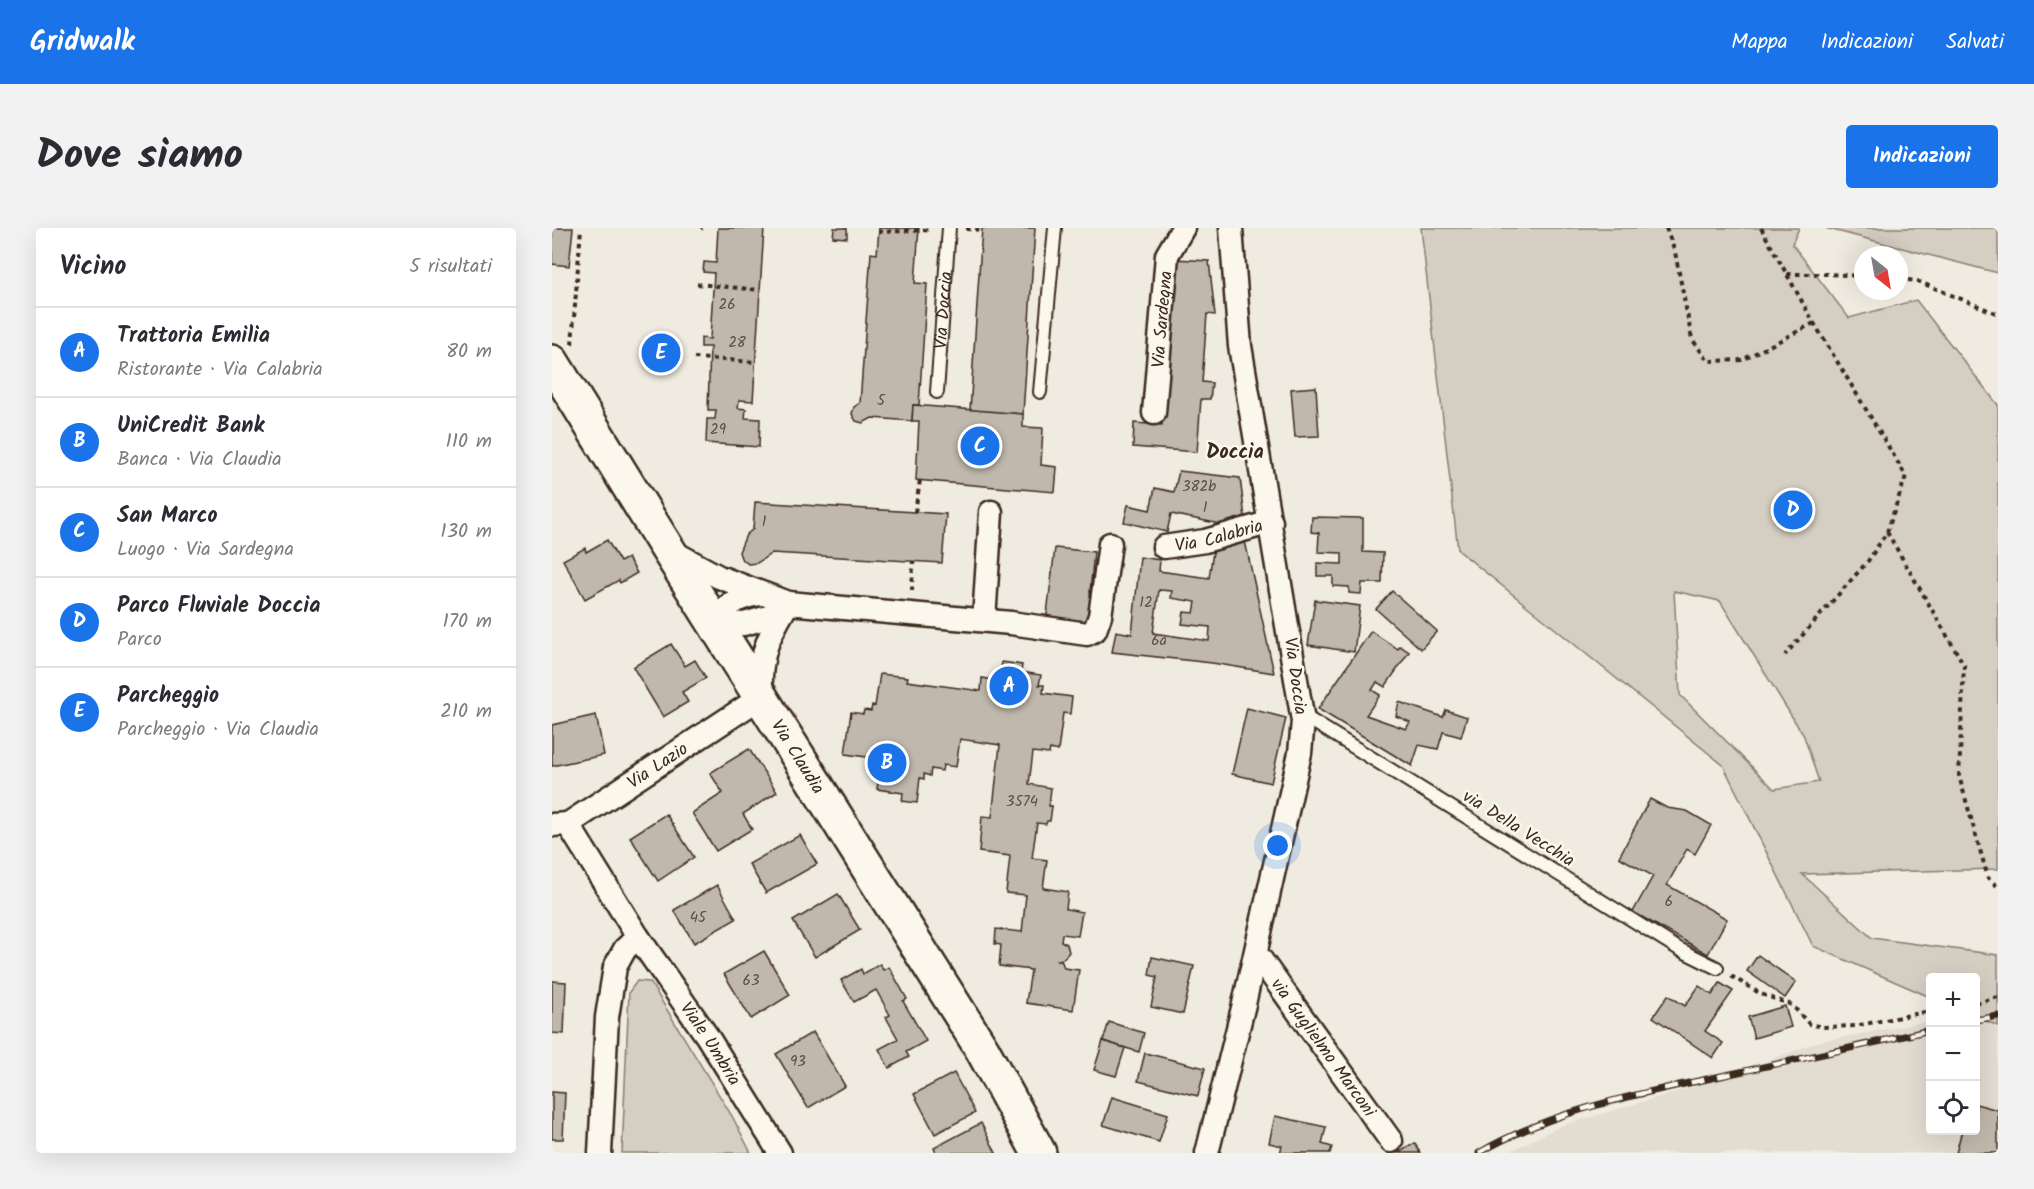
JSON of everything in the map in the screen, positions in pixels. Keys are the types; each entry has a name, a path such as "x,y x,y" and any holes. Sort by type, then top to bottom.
{"main road":[{"name":"Via Claudia","path":"562,353 667,549 982,1049 1039,1153"}],"street":[{"name":"Via Sardegna","path":"1154,413 1167,255 1183,228"},
{"name":"Via Doccia","path":"1206,1153 1256,953 1300,753 1304,716 1300,708 1296,666 1240,346 1231,228"},
{"path":"984,620 991,512"},
{"name":"Via Calabria","path":"1164,547 1205,541 1271,522"},
{"path":"713,622 744,624 785,608 984,620 1087,634 1095,630 1100,616 1110,544"},
{"path":"667,549 718,577 762,594 785,608"},
{"path":"713,622 732,602 745,596 762,594"},
{"path":"761,697 763,654 785,608"},
{"name":"Via Lazio","path":"560,824 761,697"},
{"name":"Viale Umbria","path":"560,824 707,1036 780,1153"},
{"path":"600,1153 608,1017 615,968 625,949 638,937"},
{"name":"via Guglielmo Marconi","path":"1256,953 1391,1141"}],"lane":[{"name":"Via Doccia","path":"937,392 950,228"},
{"path":"1040,392 1054,228"},
{"name":"via Della Vecchia","path":"1304,716 1679,949 1717,968"}],"path":[{"path":"562,353 581,228"},
{"path":"1666,228 1675,252 1692,339 1708,361 1742,360 1814,323"},
{"path":"1761,228 1814,323 1906,476 1887,532 1868,561 1785,655"},
{"path":"1787,274 1854,276"},
{"path":"1908,280 1917,281 1998,314"},
{"path":"697,284 760,290"},
{"path":"693,358 756,362"},
{"path":"915,512 920,480"},
{"path":"1887,532 1964,665 1959,776 1988,878 1998,887"},
{"path":"911,614 914,561"},
{"path":"1717,968 1761,994 1792,1005 1809,1024 1823,1027 1855,1026 1926,1012"},
{"path":"1980,1002 1998,998"}],"shaded area":[{"path":"1421,228 1799,228 1792,244 1849,318 1916,300 1998,405 1998,869 1802,874 1872,938 1998,955 1998,1026 1980,1019 1980,973 1926,973 1926,995 1813,946 1723,765 1458,550","holes":["1674,591 1720,601 1804,736 1819,782 1774,789 1680,695"]},
{"path":"1825,228 1998,228 1998,273 1908,250 1908,246 1894,246"},
{"path":"637,981 650,982 732,1116 751,1153 622,1153 629,992"},
{"path":"1998,1008 1998,1153 1507,1153 1560,1126 1724,1078 1817,1042 1926,1022 1926,1135 1980,1135 1980,1011"}],"building":[{"path":"552,228 573,228 569,266 552,264"},
{"path":"718,228 764,228 753,401 739,400 738,408 746,409 745,418 760,419 759,447 706,443 707,419 715,419 716,410 708,410 710,347 701,347 701,338 710,339 714,273 703,272 704,262 716,263"},
{"path":"834,228 847,228 847,238 833,237"},
{"path":"879,228 919,228 915,283 927,284 919,405 913,405 912,421 872,418 863,423 856,421 852,414 854,407 860,403 871,253 877,254"},
{"path":"982,228 1035,228 1023,414 970,411"},
{"path":"1175,259 1209,261 1215,315 1207,314 1202,382 1212,383 1210,399 1201,399 1197,452 1133,447 1134,423 1162,425"},
{"path":"1316,387 1319,436 1295,437 1291,389"},
{"path":"913,405 1023,414 1023,427 1043,428 1041,465 1057,467 1055,492 916,480 919,421 912,421"},
{"path":"1179,471 1240,478 1245,518 1225,525 1171,514 1167,532 1124,522 1128,505 1150,510 1155,488 1174,492"},
{"path":"755,502 946,514 942,563 772,553 757,563 748,564 741,558 739,552 746,535 753,529"},
{"path":"1312,517 1363,518 1363,552 1383,553 1382,583 1362,583 1361,594 1349,593 1349,587 1333,586 1333,576 1317,576 1317,563 1342,564 1342,553 1318,552 1319,533 1311,532"},
{"path":"607,540 620,562 628,558 637,573 585,599 563,560 585,548 586,552"},
{"path":"1245,541 1274,673 1212,663 1112,652 1116,631 1132,634 1140,557 1160,560 1159,571 1209,578 1214,545","holes":["1159,590 1172,591 1171,598 1196,602 1194,613 1184,612 1182,624 1210,627 1209,641 1153,633"]},
{"path":"1055,548 1094,552 1090,592 1094,592 1090,627 1046,622"},
{"path":"1392,591 1437,631 1421,649 1376,609"},
{"path":"1315,600 1360,606 1354,652 1308,645"},
{"path":"1371,631 1398,649 1400,646 1409,652 1385,687 1377,682 1372,690 1380,695 1366,715 1406,729 1410,722 1396,716 1399,702 1443,717 1446,710 1467,717 1461,737 1443,732 1438,749 1419,745 1412,766 1318,709"},
{"path":"671,644 685,666 695,660 706,678 682,692 688,702 663,717 633,667"},
{"path":"1002,662 1022,665 1021,672 1041,675 1039,685 1044,685 1043,693 1072,697 1070,714 1063,713 1058,751 1050,749 1049,754 1033,752 1029,784 1051,788 1050,821 1046,824 1037,823 1032,858 1047,860 1043,888 1068,892 1066,909 1082,912 1078,936 1062,934 1061,941 1067,944 1069,952 1063,959 1058,960 1062,962 1064,968 1079,970 1073,1010 1026,1003 1031,970 999,966 1001,945 995,944 996,929 1022,932 1026,895 1006,893 1010,856 979,852 982,816 992,817 1000,745 960,739 956,767 943,765 942,771 931,769 930,776 924,774 924,779 920,778 917,803 902,801 903,793 877,789 881,759 845,754 851,712 863,714 864,710 871,711 872,705 875,706 880,674 908,677 907,681 981,691 982,678 999,681"},
{"path":"1247,708 1286,718 1271,783 1232,774"},
{"path":"596,715 604,755 552,766 552,725"},
{"path":"749,749 777,792 743,814 752,829 716,851 692,813 723,793 710,773"},
{"path":"1650,799 1667,808 1687,811 1711,825 1695,854 1687,849 1667,885 1727,919 1708,954 1633,912 1653,876 1619,857"},
{"path":"666,814 694,857 658,881 630,837"},
{"path":"800,835 817,864 766,893 749,864"},
{"path":"717,885 736,919 694,943 674,910"},
{"path":"838,894 860,930 815,957 793,921"},
{"path":"764,951 790,995 751,1019 724,974"},
{"path":"1758,955 1796,982 1785,998 1747,971"},
{"path":"1152,957 1194,966 1183,1014 1151,1007 1157,977 1149,975"},
{"path":"880,964 883,970 889,967 907,999 903,1001 926,1041 906,1052 909,1057 889,1068 879,1049 898,1039 886,1017 890,1015 876,990 854,1002 841,980 861,969 863,974"},
{"path":"552,981 566,982 564,1034 552,1033"},
{"path":"1720,983 1733,991 1705,1031 1723,1043 1713,1058 1653,1017 1668,995 1685,1006 1699,986 1712,995"},
{"path":"1785,1006 1791,1027 1754,1038 1748,1017"},
{"path":"1109,1022 1144,1033 1139,1052 1103,1041"},
{"path":"813,1032 845,1086 808,1108 776,1054"},
{"path":"1103,1041 1125,1048 1116,1076 1094,1070"},
{"path":"1145,1053 1205,1068 1198,1096 1138,1081"},
{"path":"954,1073 975,1113 935,1134 914,1094"},
{"path":"552,1092 565,1093 563,1139 552,1139"},
{"path":"1112,1097 1168,1114 1159,1142 1103,1125"},
{"path":"1980,1105 1998,1110 1998,1153 1956,1153 1961,1135 1980,1135"},
{"path":"1275,1116 1326,1127 1322,1144 1332,1147 1330,1153 1280,1153 1282,1146 1269,1143"},
{"path":"981,1123 996,1153 936,1153 934,1148"},
{"path":"1415,1143 1420,1153 1398,1153"}],"railway":[{"path":"1980,1019 1998,1016"},
{"path":"1479,1153 1536,1125 1597,1105 1926,1031"}],"place":[{"name":"Parcheggio","path":"661,353"},
{"name":"San Marco","path":"980,446"},
{"name":"Parco Fluviale Doccia","path":"1793,510"},
{"name":"Trattoria Emilia","path":"1009,686"},
{"name":"UniCredit Bank","path":"887,763"}],"district":[{"name":"Doccia","path":"1235,451"}]}
